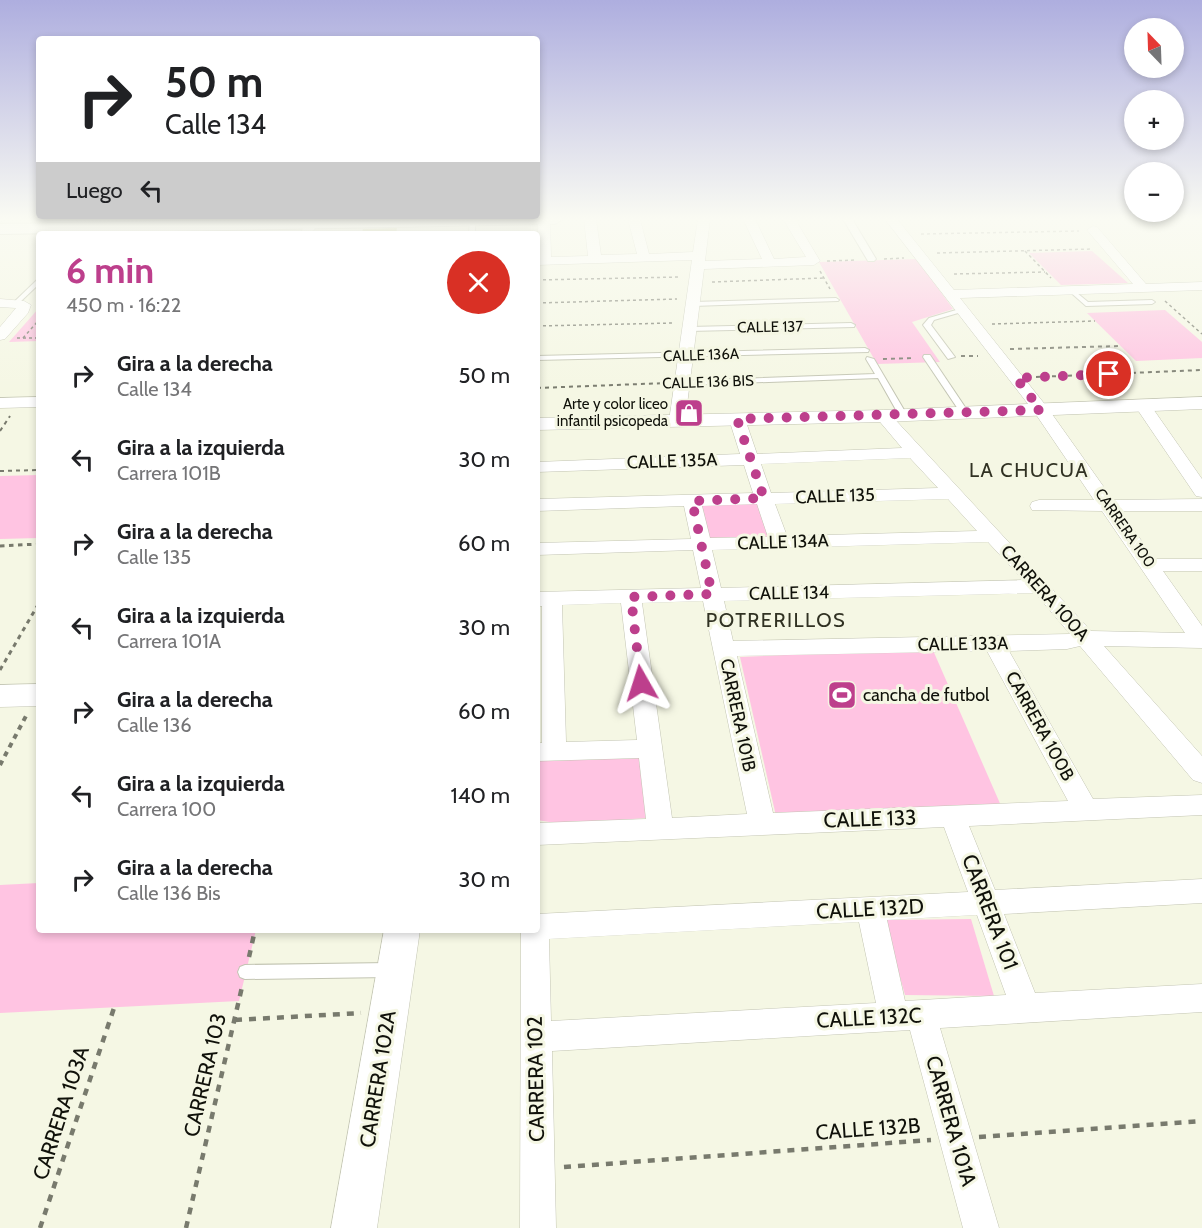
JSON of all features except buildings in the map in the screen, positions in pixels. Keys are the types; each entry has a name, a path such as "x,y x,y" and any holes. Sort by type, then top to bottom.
{"street":[{"path":"677,421 696,276"},
{"name":"CARRERA 100","path":"936,276 1041,410 1202,641"},
{"path":"1135,276 1146,288"},
{"path":"950,294 1202,286"},
{"path":"0,303 20,304 23,309 0,336"},
{"path":"0,403 36,402"},
{"path":"540,424 893,416 1202,403"},
{"path":"1143,406 1202,492"},
{"name":"CARRERA 100A","path":"893,416 915,453 1040,586 1202,773"},
{"path":"737,419 778,542"},
{"name":"CALLE 135A","path":"540,466 915,453"},
{"name":"CALLE 135","path":"540,505 953,493"},
{"name":"CARRERA 101B","path":"692,501 762,823"},
{"path":"1039,506 1202,505"},
{"name":"CALLE 134A","path":"540,549 993,536"},
{"path":"1151,565 1202,565"},
{"name":"CALLE 134","path":"545,599 1040,586"},
{"path":"631,597 660,826"},
{"path":"545,599 546,752 649,749"},
{"name":"CALLE 133A","path":"724,649 1067,642 1086,638 1202,641"},
{"name":"CARRERA 100B","path":"994,643 1086,810"},
{"path":"0,696 36,695"},
{"name":"CALLE 133","path":"540,834 660,826 953,817 1202,805"},
{"name":"CARRERA 101","path":"953,817 1026,1008"},
{"name":"CALLE 132D","path":"540,928 1202,891"},
{"name":"CARRERA 101A","path":"870,909 908,1016 956,1139 981,1228"},
{"name":"CARRERA 102A","path":"354,1228 402,933"},
{"name":"CARRERA 102","path":"536,933 538,1228"},
{"name":"CALLE 132C","path":"536,1037 1202,998"}],"lane":[{"path":"20,304 36,284"},
{"path":"1067,290 1086,304 1152,302"},
{"path":"693,302 836,300"},
{"path":"951,357 927,325 931,319 963,310"},
{"name":"CALLE 137","path":"690,326 851,325"},
{"name":"CALLE 136A","path":"540,358 865,350"},
{"path":"927,357 965,413"},
{"name":"CARRERA 100A","path":"870,359 880,376 893,416"},
{"name":"CALLE 136 BIS","path":"682,383 880,376"},
{"path":"245,972 396,970"}],"path":[{"path":"540,280 596,276"},
{"path":"797,276 824,278"},
{"path":"1050,276 1067,290"},
{"path":"1146,288 1202,334"},
{"path":"540,303 693,302"},
{"path":"974,325 1095,321"},
{"path":"23,338 36,323"},
{"path":"540,326 690,326"},
{"path":"993,349 1120,346"},
{"path":"1016,378 1202,370"},
{"name":"CALLE 136 BIS","path":"540,388 682,383"},
{"path":"0,471 36,470"},
{"path":"0,546 36,544"},
{"path":"0,670 36,608"},
{"path":"0,765 36,699"},
{"name":"CARRERA 103","path":"186,1228 254,933"},
{"name":"CARRERA 103A","path":"40,1228 114,1008"},
{"path":"235,1020 389,1011"},
{"name":"CALLE 132B","path":"537,1169 1202,1121"}],"shaded area":[{"path":"827,276 929,276 953,309 912,322 940,362 877,364"},
{"path":"1052,276 1120,276 1128,283 1061,285"},
{"path":"1165,310 1202,342 1202,358 1136,361 1087,313"},
{"path":"36,311 36,341 9,342"},
{"path":"36,475 36,538 0,539 0,476"},
{"path":"700,504 758,504 768,537 708,538"},
{"path":"932,648 1002,808 776,816 740,657"},
{"path":"639,758 646,818 562,824 540,820 540,761"},
{"path":"36,883 36,933 255,933 239,1001 0,1013 0,885"},
{"path":"971,919 994,996 905,995 884,920"}],"place":[{"name":"Arte y color liceo infantil psicopeda","path":"689,413"},
{"name":"cancha de futbol","path":"842,695"}],"district":[{"name":"LA CHUCUA","path":"1029,470"},
{"name":"POTRERILLOS","path":"776,620"}],"route":[{"path":"641,683 631,597 712,594 692,501 764,498 737,419 1041,410 1016,378 1109,374"}]}
